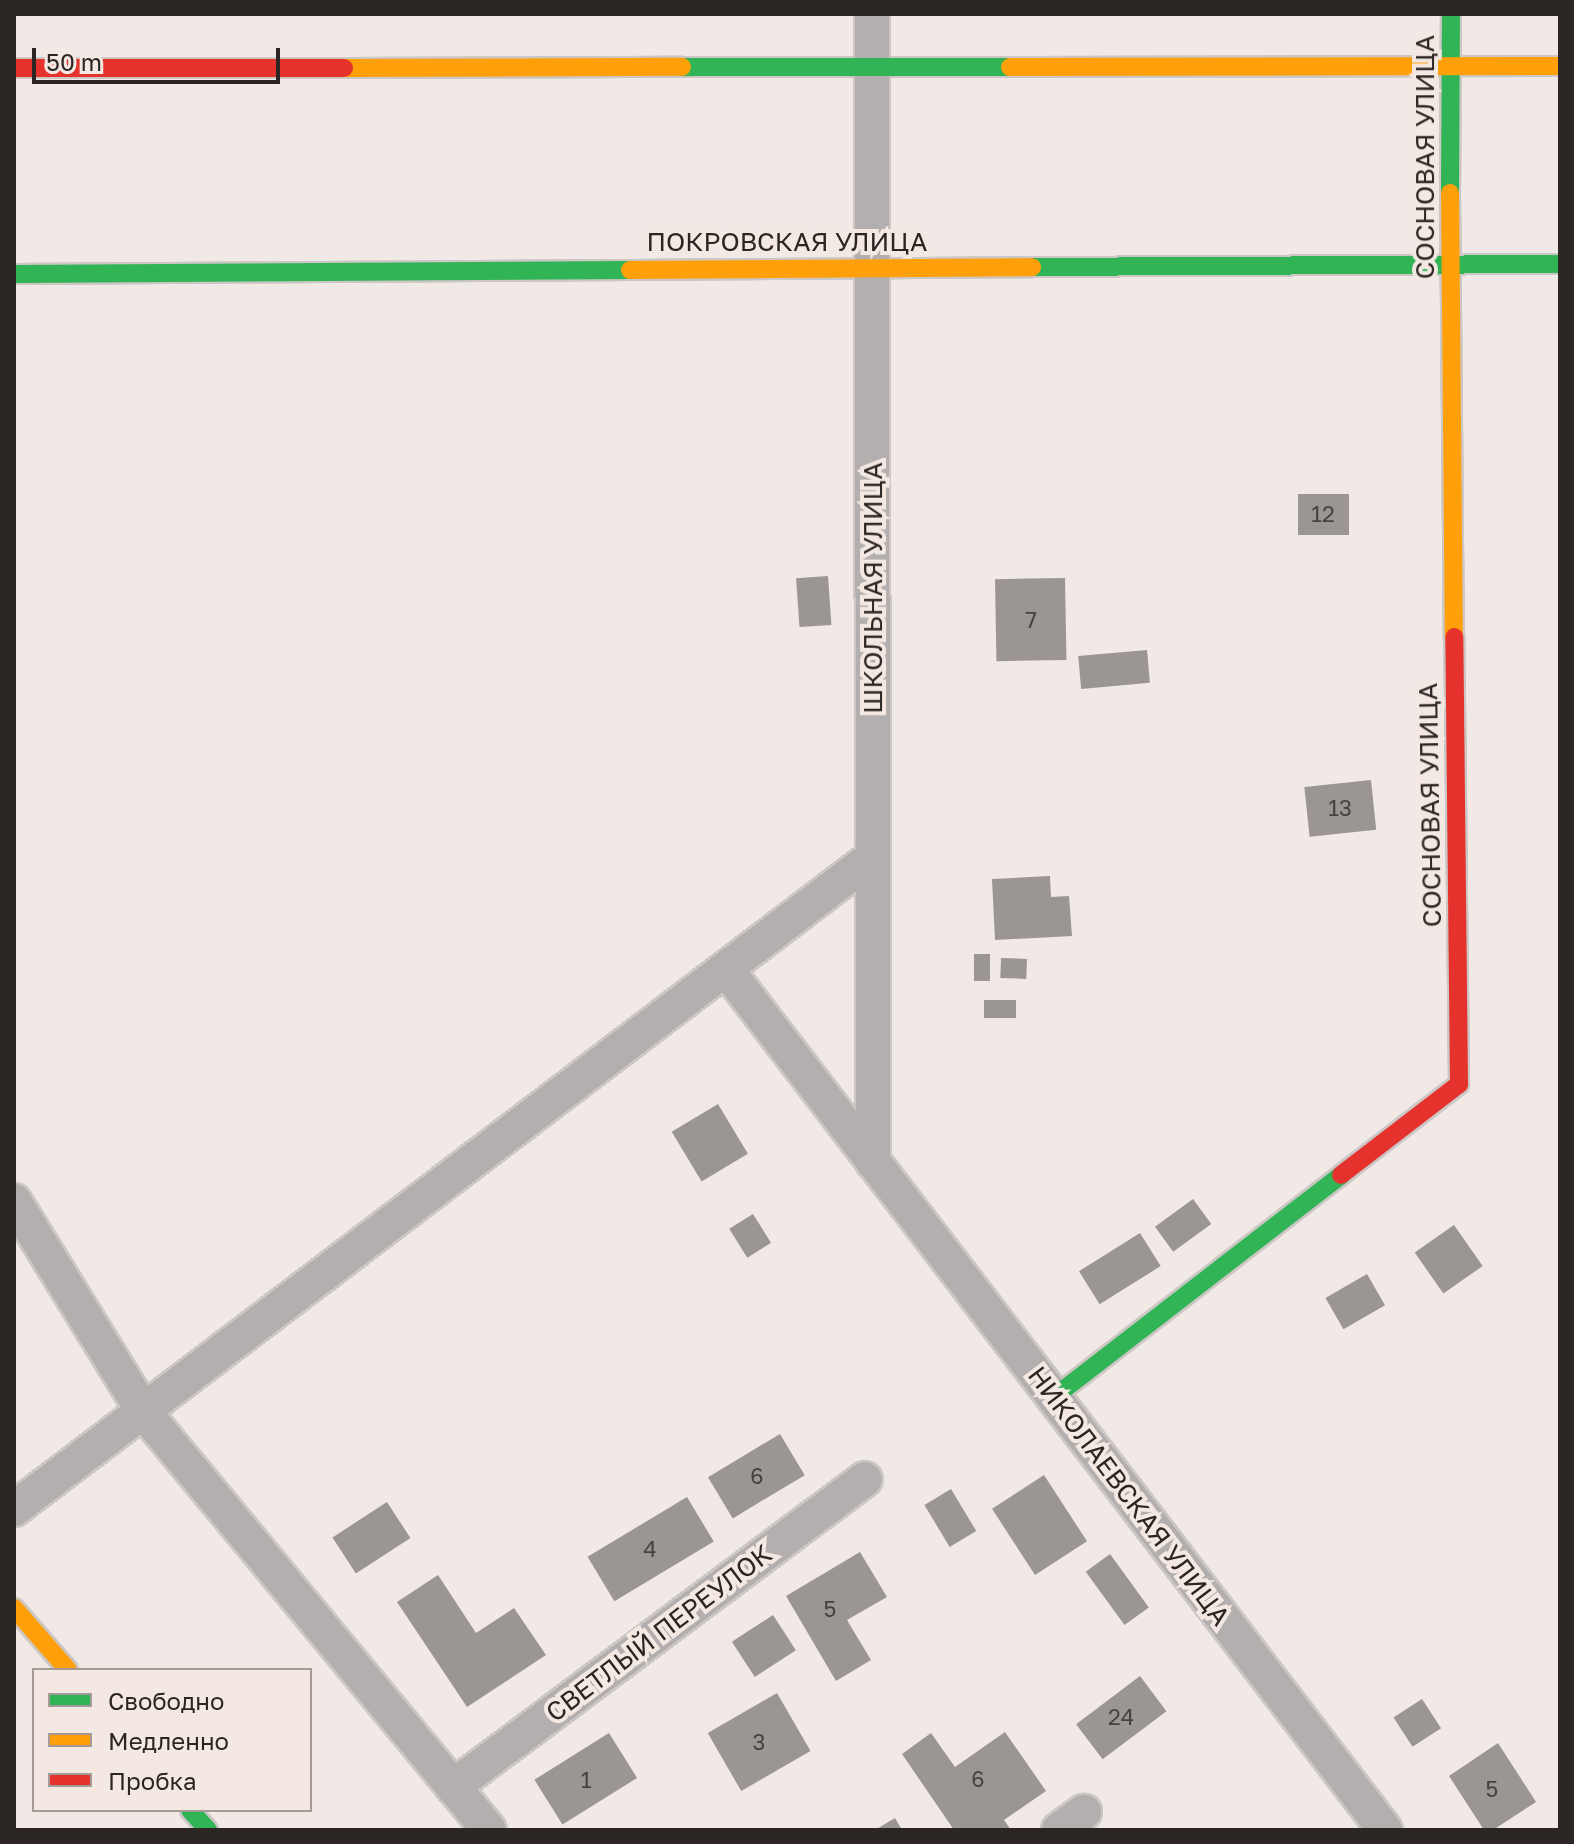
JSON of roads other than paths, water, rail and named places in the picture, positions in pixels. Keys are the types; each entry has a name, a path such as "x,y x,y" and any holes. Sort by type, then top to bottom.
{"street":[{"name":"ШКОЛЬНАЯ УЛИЦА","path":"872,14 873,1162"},
{"name":"СОСНОВАЯ УЛИЦА","path":"1054,1397 1459,1084 1450,264 1451,14"},
{"path":"14,68 1560,66"},
{"name":"ПОКРОВСКАЯ УЛИЦА","path":"14,274 1560,264"},
{"path":"14,1509 873,857"},
{"name":"НИКОЛАЕВСКАЯ УЛИЦА","path":"726,969 1385,1830"},
{"path":"14,1201 143,1411 489,1830"},
{"name":"СВЕТЛЫЙ ПЕРЕУЛОК","path":"453,1787 865,1479"},
{"path":"14,1608 66,1668"},
{"path":"192,1812 208,1830"}]}
